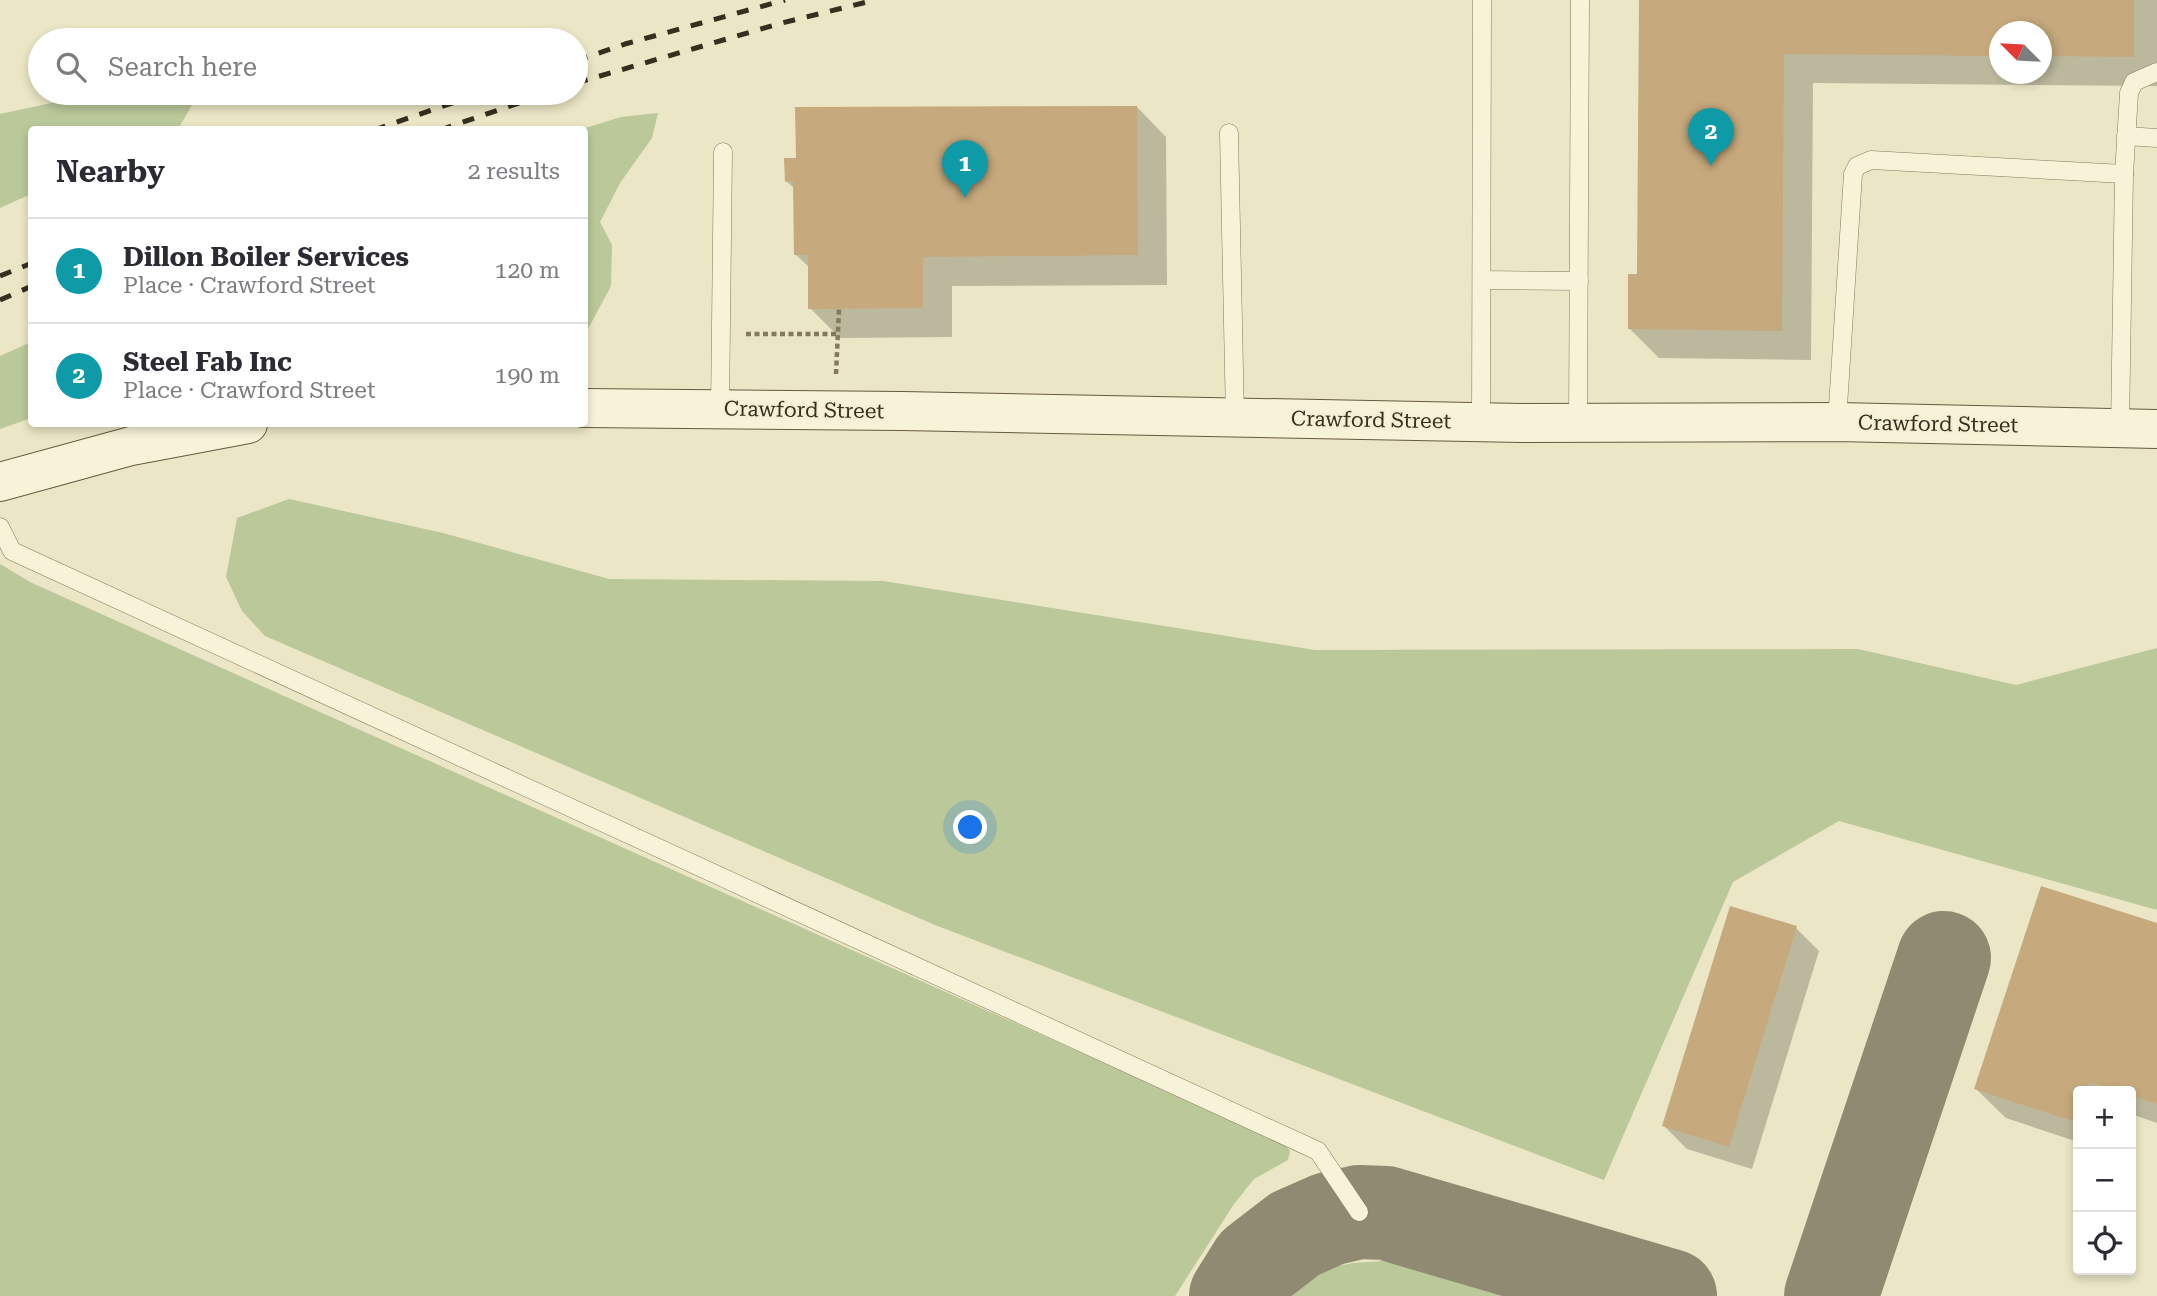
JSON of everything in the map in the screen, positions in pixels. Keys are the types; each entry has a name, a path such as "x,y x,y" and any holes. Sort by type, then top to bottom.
{"main road":[{"name":"Crawford Street","path":"588,408 1481,422 1837,422 2157,429"},
{"path":"0,482 131,446 232,427"}],"lane":[{"path":"1481,422 1482,0"},
{"path":"1578,423 1580,0"},
{"path":"2120,428 2124,174 2129,93 2134,82 2157,72"},
{"path":"1229,133 1235,418"},
{"path":"2126,136 2157,138"},
{"path":"720,409 723,152"},
{"path":"1837,422 1853,174 1857,166 1871,160 2124,174"},
{"path":"1482,280 1579,281"},
{"path":"0,527 12,551 1318,1151 1359,1212"}],"path":[{"path":"834,411 839,309"},
{"path":"721,333 839,334"}],"green space":[{"path":"42,105 192,105 180,126 28,126 28,195 0,208 0,114"},
{"path":"658,113 652,138 620,183 600,222 612,245 611,286 588,329 588,127 621,117"},
{"path":"28,343 28,419 0,429 0,356"},
{"path":"289,499 443,533 609,579 883,581 1315,650 1858,649 2016,685 2157,648 2157,910 1839,821 1733,882 1604,1180 935,925 265,636 242,611 226,577 237,518"},
{"path":"0,564 32,583 1274,1139 1290,1151 1288,1160 1254,1179 1234,1204 1175,1296 0,1296"},
{"path":"1382,1261 1425,1269 1515,1296 1291,1296 1324,1269"}],"building":[{"path":"1639,0 2134,0 2134,57 2052,56 2052,21 1989,21 1989,56 1784,54 1782,331 1628,329 1628,274 1637,274"},
{"path":"1137,106 1138,255 923,257 923,308 808,309 808,255 794,255 793,181 785,182 784,158 796,158 795,107"},
{"path":"2041,886 2157,923 2157,1104 2136,1097 2136,1086 2102,1086 2089,1082 2088,1086 2073,1086 2073,1121 1974,1089"},
{"path":"1730,906 1797,926 1729,1147 1662,1126"}],"taxiway":[{"path":"1831,1296 1944,958"},
{"path":"1236,1296 1256,1264 1295,1234 1329,1219 1359,1212 1386,1213 1670,1296"}],"railway":[{"path":"588,57 785,0"},
{"path":"588,79 778,24 875,0"},
{"path":"386,126 446,105"},
{"path":"452,126 513,105"},
{"path":"0,276 28,265"},
{"path":"0,300 28,288"}],"place":[{"name":"Steel Fab Inc","path":"1711,166"},
{"name":"Dillon Boiler Services","path":"965,198"}]}
